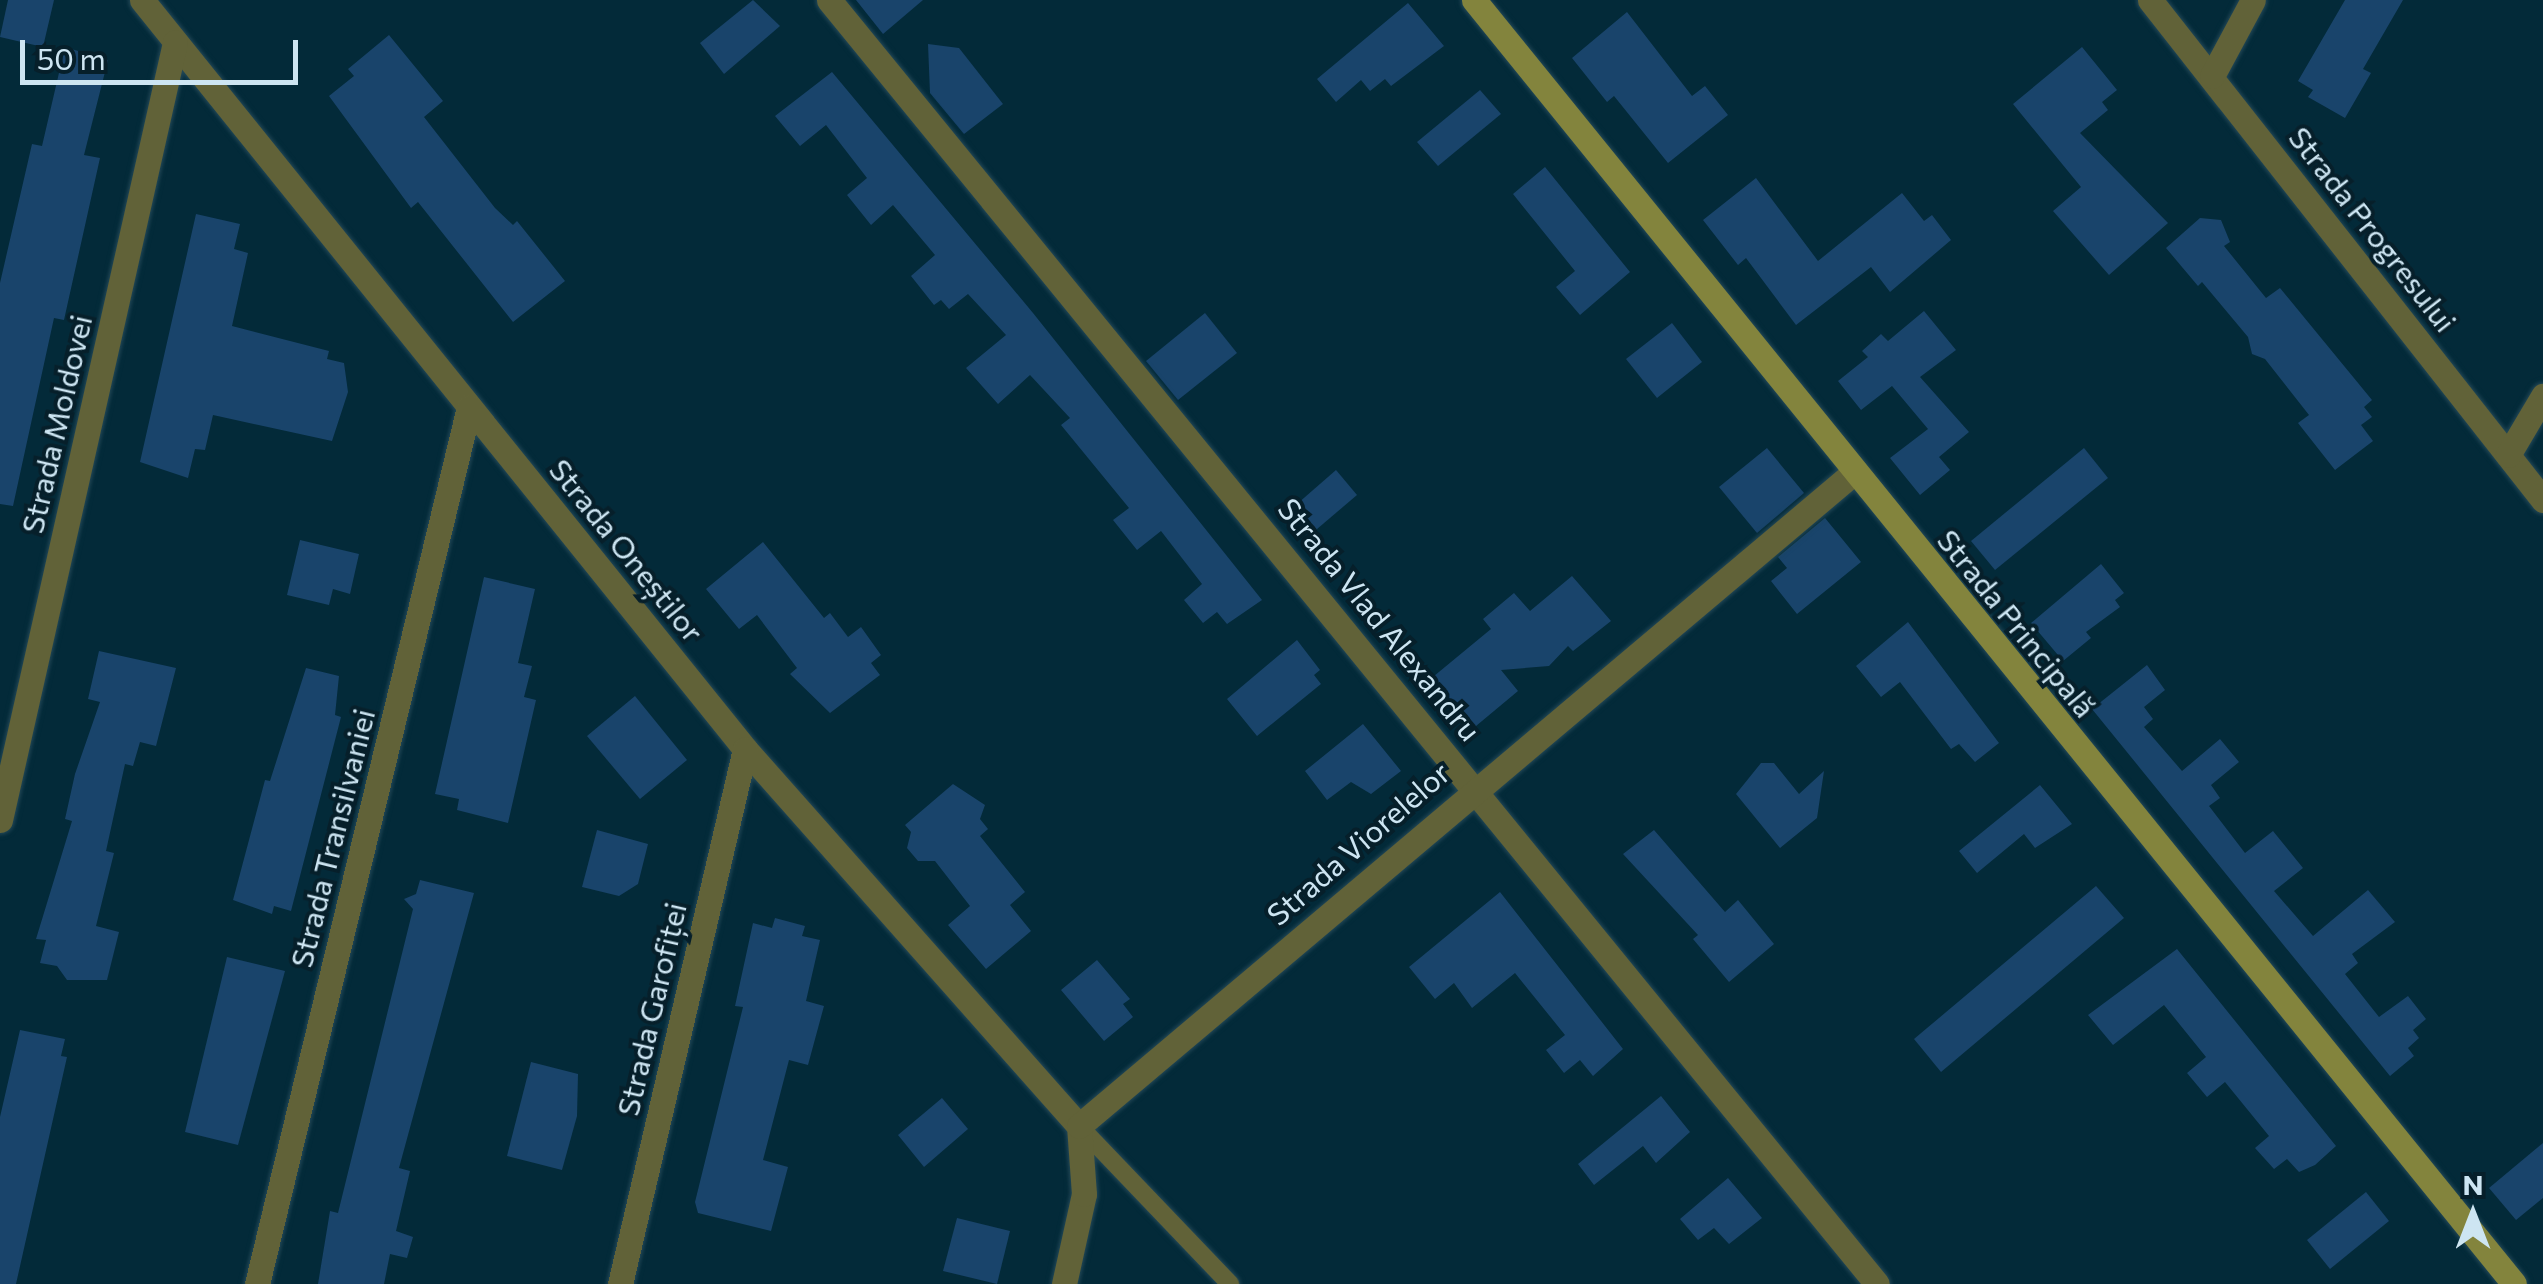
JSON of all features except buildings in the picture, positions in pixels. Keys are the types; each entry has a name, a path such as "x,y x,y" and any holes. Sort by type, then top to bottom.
{"main road":[{"name":"Strada Principală","path":"1474,0 1852,472 2514,1284"}],"street":[{"name":"Strada Oneștilor","path":"142,0 745,748 1079,1126"},
{"name":"Strada Vlad Alexandru","path":"829,0 1475,786 1877,1284"},
{"name":"Strada Progresului","path":"2150,0 2543,500"},
{"path":"2212,76 2254,0"},
{"name":"Strada Moldovei","path":"0,820 175,42"},
{"path":"2508,455 2543,396"},
{"name":"Strada Transilvaniei","path":"257,1284 470,408"},
{"name":"Strada Viorelelor","path":"1079,1126 1475,786 1852,472"},
{"name":"Strada Garofiței","path":"620,1284 745,748"},
{"path":"1064,1284 1084,1194 1079,1126"}],"lane":[{"path":"1079,1126 1230,1284"}]}
